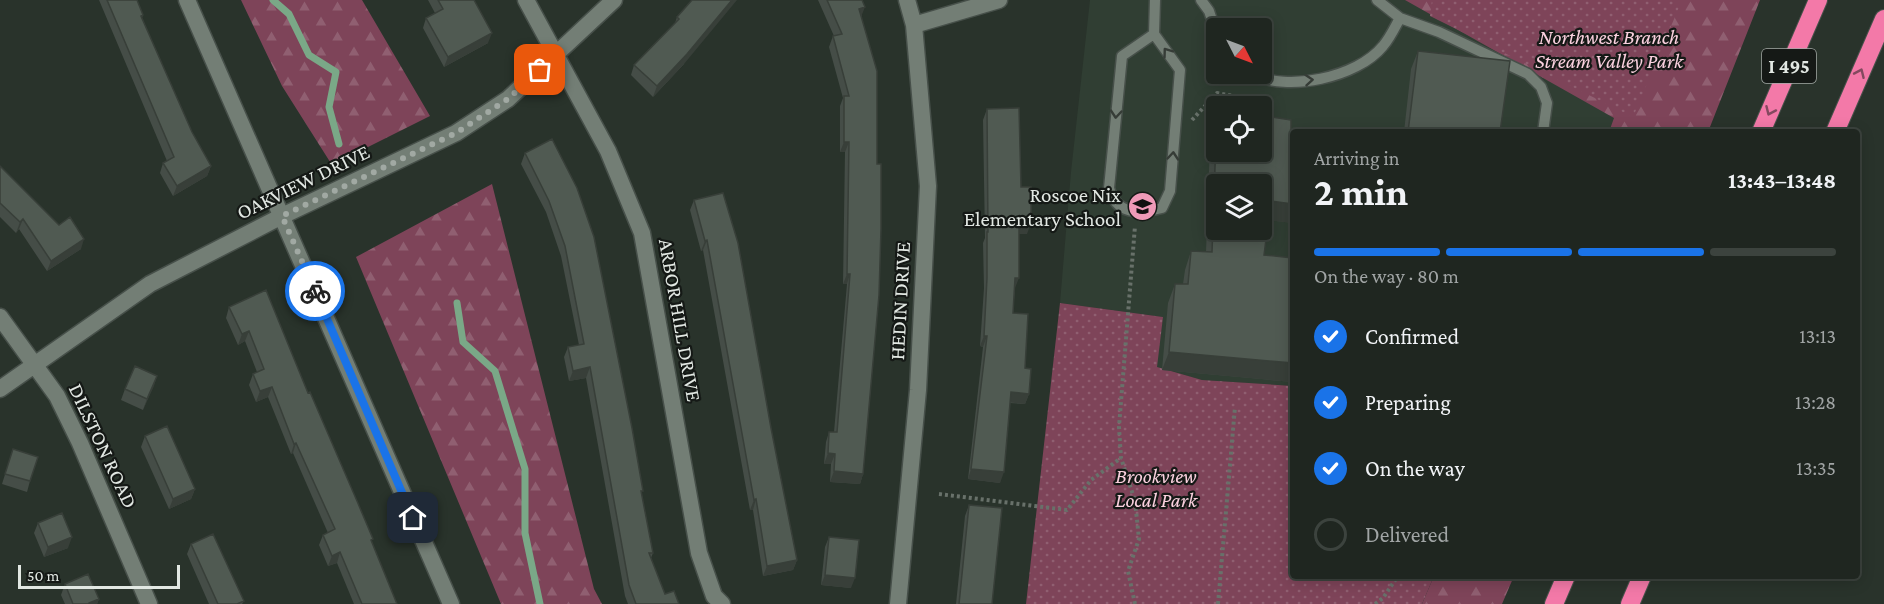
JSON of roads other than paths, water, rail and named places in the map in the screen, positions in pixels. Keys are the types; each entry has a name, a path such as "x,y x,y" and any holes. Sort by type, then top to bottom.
{"highway":[{"name":"I 495","path":"1762,129 1818,0"},
{"path":"1836,129 1884,19"},
{"path":"1554,604 1565,579"},
{"path":"1630,604 1641,579"}],"street":[{"path":"187,0 451,604"},
{"path":"525,0 556,55"},
{"name":"OAKVIEW DRIVE","path":"0,389 150,284 282,216 456,133 508,99 614,0"},
{"name":"HEDIN DRIVE","path":"898,604 918,390 928,186 914,25 907,0"},
{"path":"914,25 999,0"},
{"name":"ARBOR HILL DRIVE","path":"556,55 608,151 642,233 699,553 714,596 722,604"},
{"name":"DILSTON ROAD","path":"0,317 57,396 80,443 149,604"}],"lane":[{"path":"1154,34 1122,56 1109,188 1112,201 1121,209 1148,212 1162,208 1170,191 1180,70 1154,34 1155,0"},
{"path":"1201,0 1211,18"},
{"path":"1377,0 1400,18 1439,32 1528,74 1541,87 1547,103 1543,129"},
{"path":"1272,79 1310,81 1339,74 1365,61 1383,47 1400,18"}],"waterway":[{"path":"273,0 289,14 309,55 336,72 329,107 339,144"},
{"path":"457,303 463,342 495,371 525,469 525,533 540,604"}],"place":[{"name":"Roscoe Nix Elementary School","path":"1142,207"}],"park label":[{"name":"Northwest Branch Stream Valley Park","path":"1609,49"},
{"name":"Brookview Local Park","path":"1156,488"}]}
